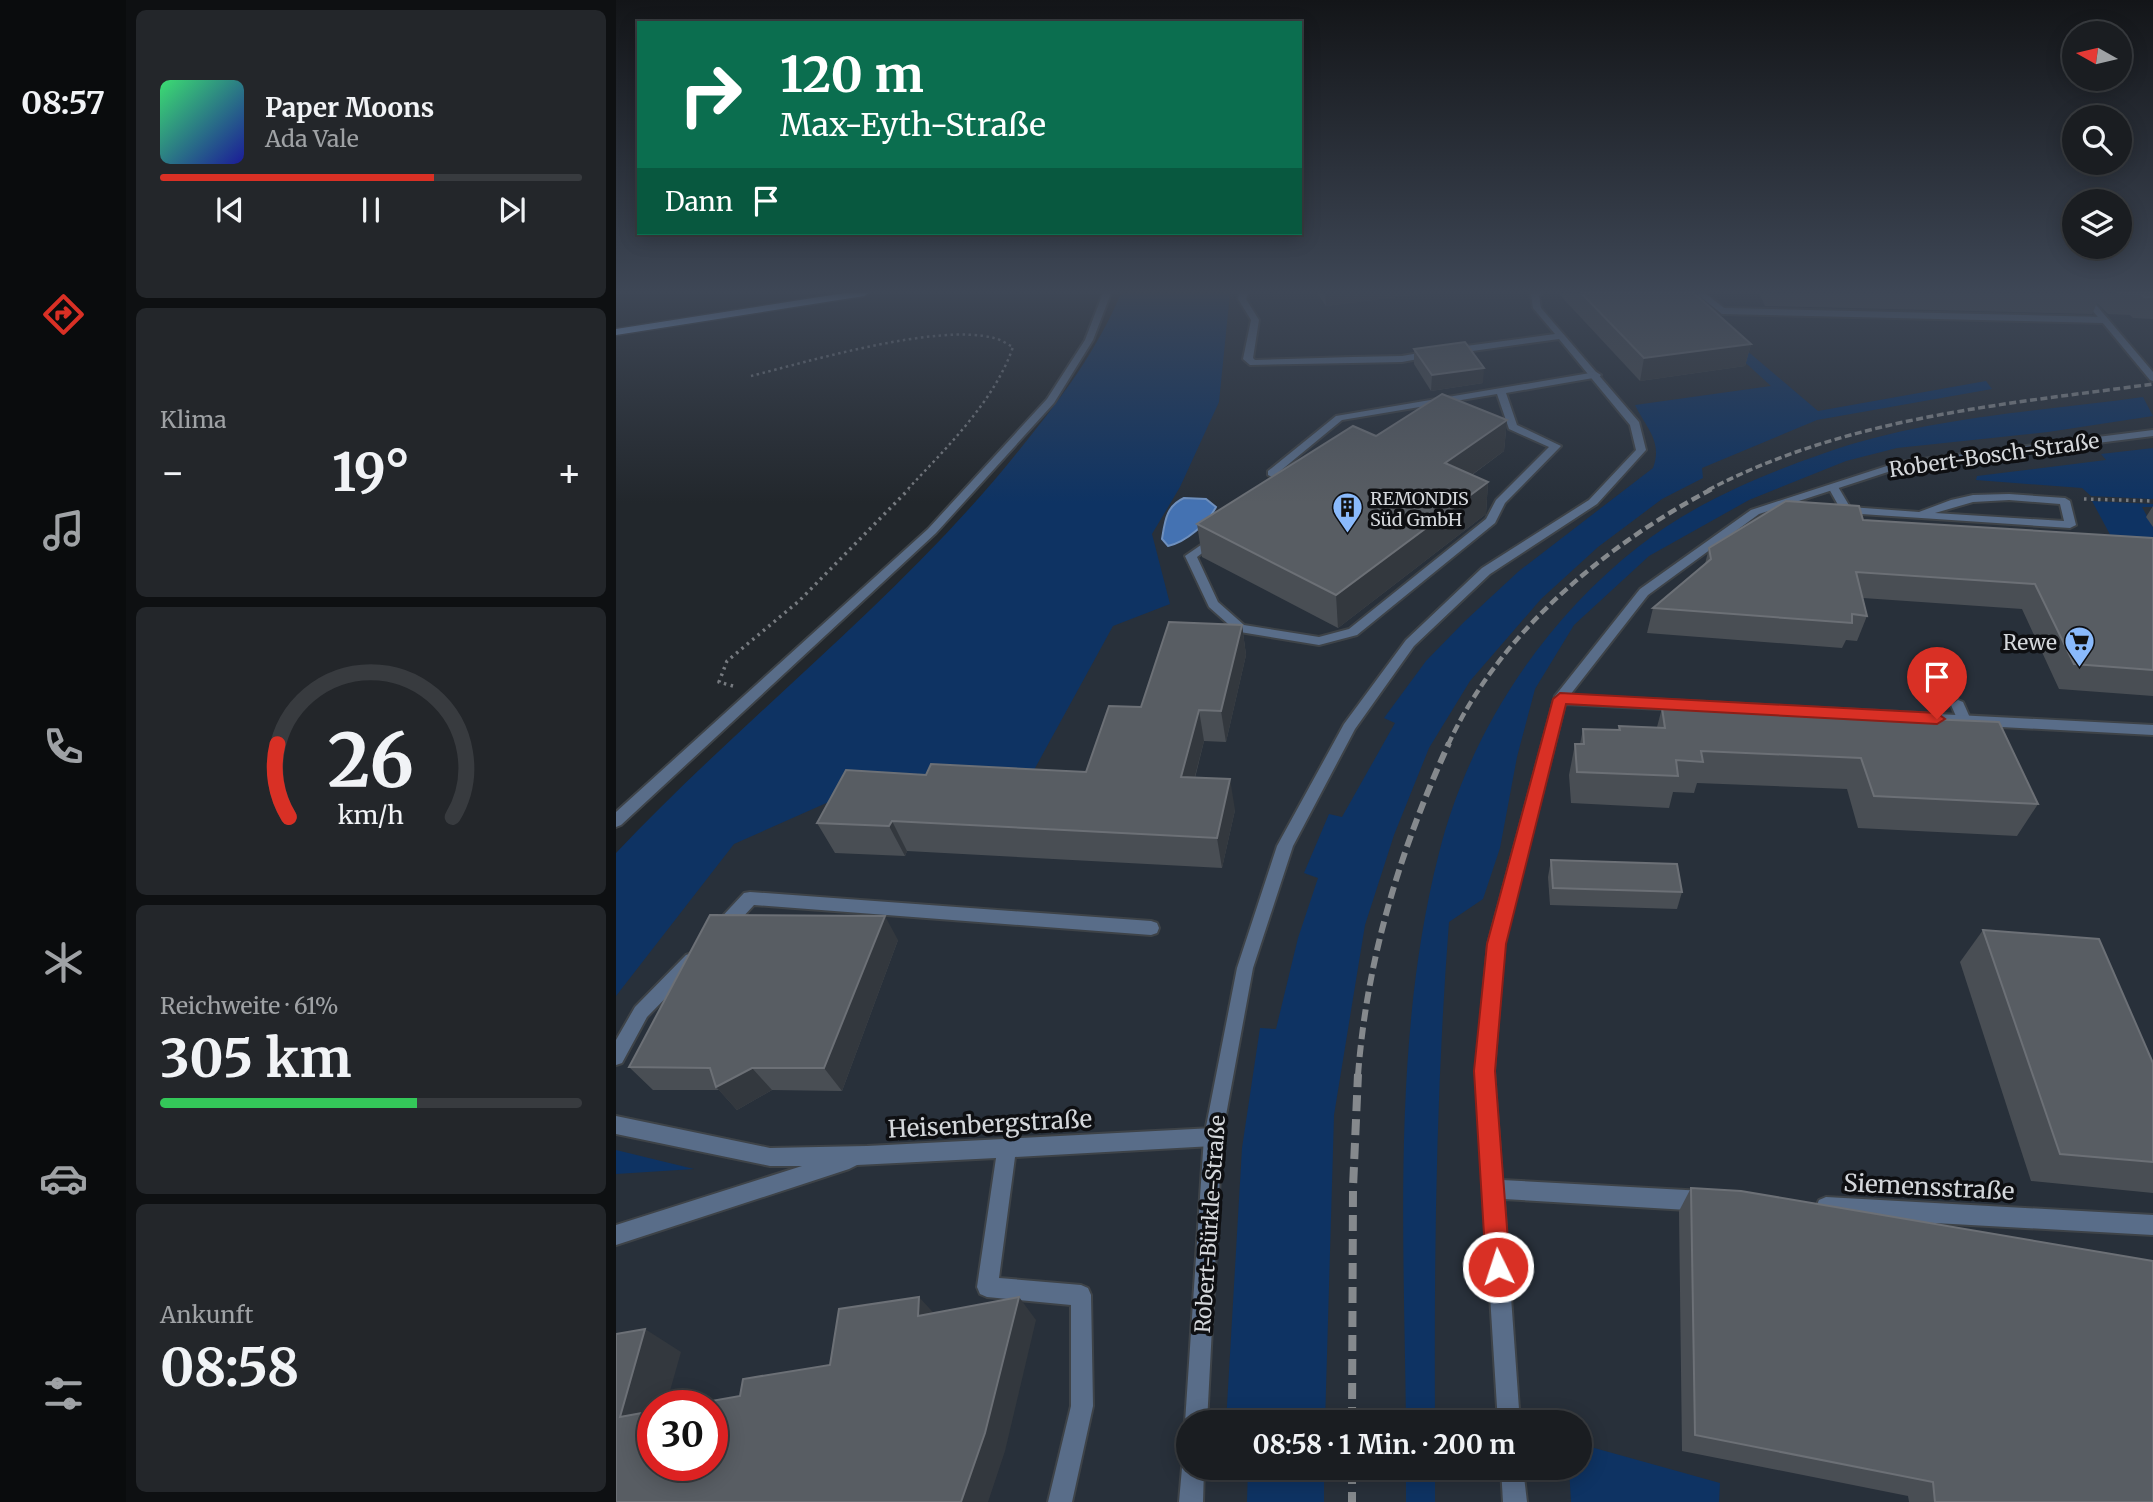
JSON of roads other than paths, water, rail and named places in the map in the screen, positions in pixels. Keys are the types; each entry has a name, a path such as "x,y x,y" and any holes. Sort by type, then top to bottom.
{"street":[{"path":"616,821 941,522 1051,401 1075,363"},
{"name":"Robert-Bürkle-Straße","path":"1197,1410 1213,1137 1245,968 1281,858 1349,727 1410,643 1486,571 1593,502 1641,450 1635,424 1586,363"},
{"path":"1284,491 1295,483 1272,473 1339,418 1596,375"},
{"path":"1229,528 1191,556 1213,604 1240,628 1319,641 1353,632 1491,521 1500,502 1556,446 1513,427 1501,392"},
{"name":"Robert-Bosch-Straße","path":"1508,1410 1485,1071 1496,944 1560,699 1644,592 1755,512 1899,465 2153,433"},
{"path":"1833,487 1846,510 1920,515 2070,525 2065,501 1997,495 1942,503 1920,515"},
{"path":"1560,699 2153,730"},
{"path":"1958,705 1964,720"},
{"path":"616,1057 641,1013 750,898 1151,928"},
{"name":"Heisenbergstraße","path":"616,1125 770,1157 867,1155 1213,1137"},
{"path":"1007,1146 987,1287 1080,1296 1082,1406 1060,1502"},
{"path":"616,1235 867,1155"},
{"path":"1493,1189 1726,1202"},
{"name":"Siemensstraße","path":"1809,1207 2153,1225"},
{"path":"1191,1502 1192,1480"},
{"path":"1513,1480 1515,1502"}],"railway":[{"path":"1708,490 1761,465 1870,430 1982,408 2153,384"},
{"path":"1449,744 1470,704 1496,666 1559,596 1633,537 1712,489"},
{"path":"1358,1075 1369,989 1388,905 1415,824 1449,744"},
{"path":"1352,1410 1353,1188 1358,1074"},
{"path":"1352,1480 1352,1502"}],"place":[{"name":"REMONDIS Süd GmbH","path":"1347,535"},
{"name":"Rewe","path":"2080,669"}]}
